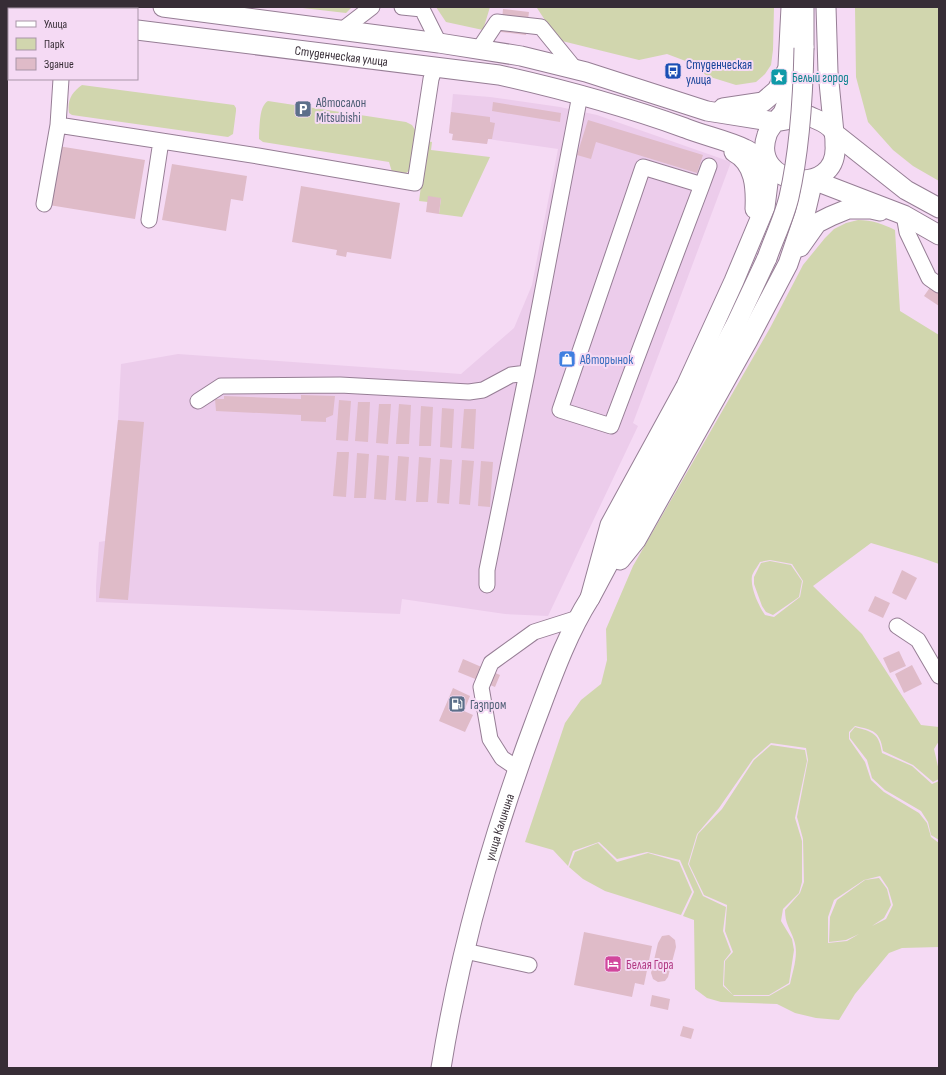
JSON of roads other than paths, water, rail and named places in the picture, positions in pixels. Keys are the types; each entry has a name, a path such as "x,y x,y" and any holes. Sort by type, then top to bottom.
{"main road":[{"name":"Студенческая улица","path":"163,7 439,42 521,56 581,71 707,111 775,122"},
{"path":"590,598 610,525 686,386 734,281 765,207 770,167 765,155 765,147 767,134 783,113 786,105 791,7"},
{"path":"590,598 736,324 767,258 788,199 795,169 803,90 804,7"},
{"path":"788,264 813,180 828,171 833,163 835,150 828,72 826,7"},
{"name":"Студенческая улица","path":"138,30 499,75 580,95 639,112 699,134 724,140 747,150 770,167"},
{"path":"707,111 763,102 777,90 789,67"},
{"path":"580,95 581,71"},
{"path":"775,122 809,116 826,124 834,133 906,190 939,208"},
{"path":"699,134 742,156 751,169 756,190 755,212 734,281"},
{"path":"770,167 782,176 801,180 813,180 904,214 939,235"},
{"path":"590,598 636,540 748,340 788,264 817,223 848,210 870,209 904,214"},
{"name":"улица Калинина","path":"441,1068 452,1006 491,850 518,769 556,669 578,618 590,598"}],"street":[{"path":"342,30 372,7"},
{"path":"402,7 422,9 439,42"},
{"path":"479,49 497,22 541,27 581,71"},
{"path":"58,125 161,141 257,163 415,183 427,138 431,79 435,67"},
{"path":"44,204 58,125 61,80"},
{"path":"487,585 487,570 527,373 580,95"},
{"path":"149,220 161,141"},
{"path":"702,185 643,167 560,410 612,426 702,185 709,166"},
{"path":"904,214 907,232 928,278 939,285"},
{"path":"198,401 221,386 340,385 469,392 483,390 511,375 527,373"},
{"path":"518,769 502,758 490,739 481,687 491,663 534,632 578,618"},
{"path":"897,626 918,640 939,676"},
{"path":"465,951 529,965"}],"place":[{"name":"Студенческая улица","path":"673,71"},
{"name":"Белый город","path":"779,77"},
{"name":"Автосалон Mitsubishi","path":"303,109"},
{"name":"Авторынок","path":"567,359"},
{"name":"Газпром","path":"457,704"},
{"name":"Белая Гора","path":"613,964"}]}
